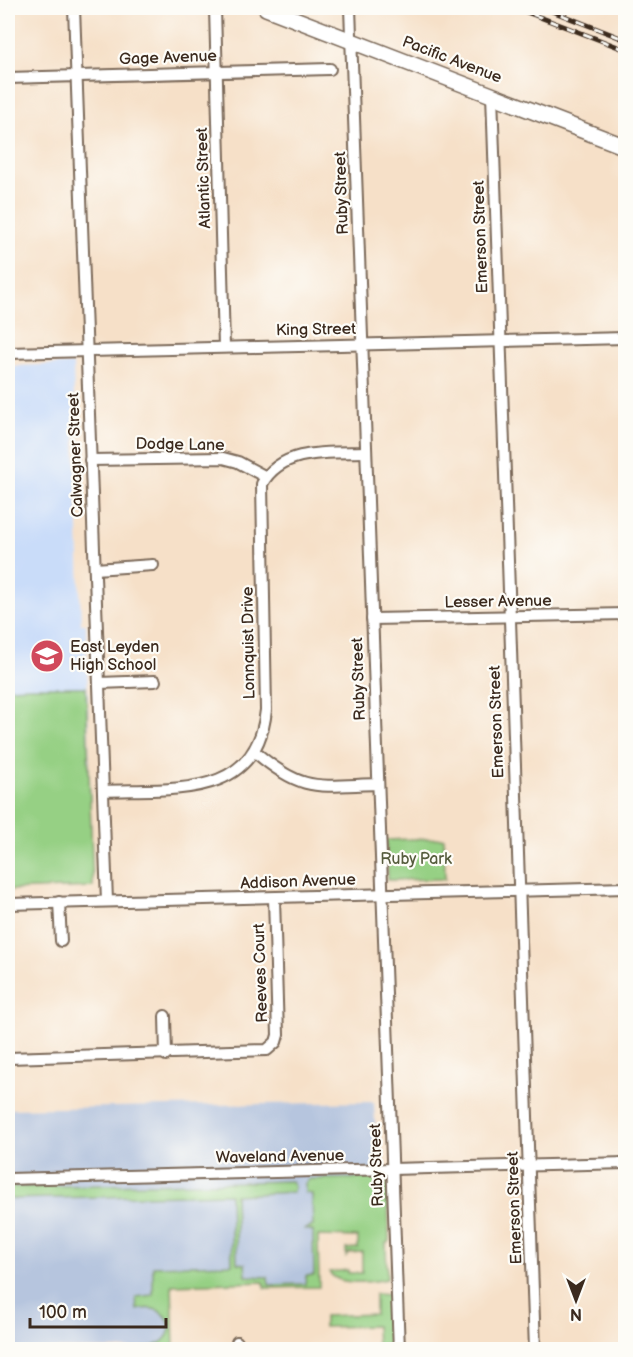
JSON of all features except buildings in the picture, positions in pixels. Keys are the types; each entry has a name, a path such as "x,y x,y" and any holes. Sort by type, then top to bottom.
{"street":[{"name":"Calwagner Street","path":"74,8 107,901"},
{"name":"Atlantic Street","path":"215,8 224,347"},
{"name":"Pacific Avenue","path":"266,8 626,147"},
{"name":"Ruby Street","path":"350,8 399,1350"},
{"name":"Gage Avenue","path":"8,78 330,69"},
{"name":"Emerson Street","path":"492,94 535,1350"},
{"name":"King Street","path":"8,353 626,338"},
{"path":"266,477 276,468 299,456 366,452"},
{"name":"Dodge Lane","path":"90,460 224,458 238,462 266,477"},
{"name":"Lonnquist Drive","path":"255,752 266,710 261,495 266,477"},
{"path":"95,568 153,565"},
{"name":"Lesser Avenue","path":"372,619 626,614"},
{"path":"99,683 155,681"},
{"path":"103,790 196,788 226,777 255,752 283,775 308,785 377,784"},
{"name":"Addison Avenue","path":"8,904 626,888"},
{"name":"Reeves Court","path":"8,1058 267,1050 276,1042 274,898"},
{"path":"59,902 61,941"},
{"path":"165,1016 166,1054"},
{"name":"Waveland Avenue","path":"8,1179 626,1163"}],"shaded area":[{"name":"East Leyden High School","path":"73,364 81,624 86,624 93,887 8,890 8,366"},
{"path":"374,1102 381,1236 318,1237 319,1287 265,1288 264,1282 172,1285 174,1349 8,1349 8,1109"}],"green space":[{"path":"86,687 93,887 8,890 8,688"},
{"name":"Ruby Park","path":"444,838 445,879 388,880 386,840"},
{"path":"383,1178 388,1185 387,1279 348,1282 334,1277 329,1272 348,1270 348,1273 362,1273 362,1252 348,1253 346,1256 346,1249 358,1248 358,1237 318,1236 319,1287 265,1288 264,1282 172,1285 174,1349 136,1349 152,1347 163,1341 169,1334 170,1325 167,1318 160,1312 150,1309 137,1310 136,1297 153,1295 153,1266 232,1264 230,1194 8,1199 8,1187 291,1181 294,1185 293,1192 235,1195 237,1263 245,1264 246,1276 268,1277 269,1285 305,1284 306,1276 314,1275 313,1231 305,1229 313,1226 312,1194 305,1193 305,1183 310,1179"},
{"path":"375,1294 392,1295 393,1344 377,1346 376,1326 324,1327 324,1316 375,1314"}],"railway":[{"path":"516,8 626,50"},
{"path":"544,8 626,40"}],"place":[{"name":"East Leyden High School","path":"47,656"}]}
